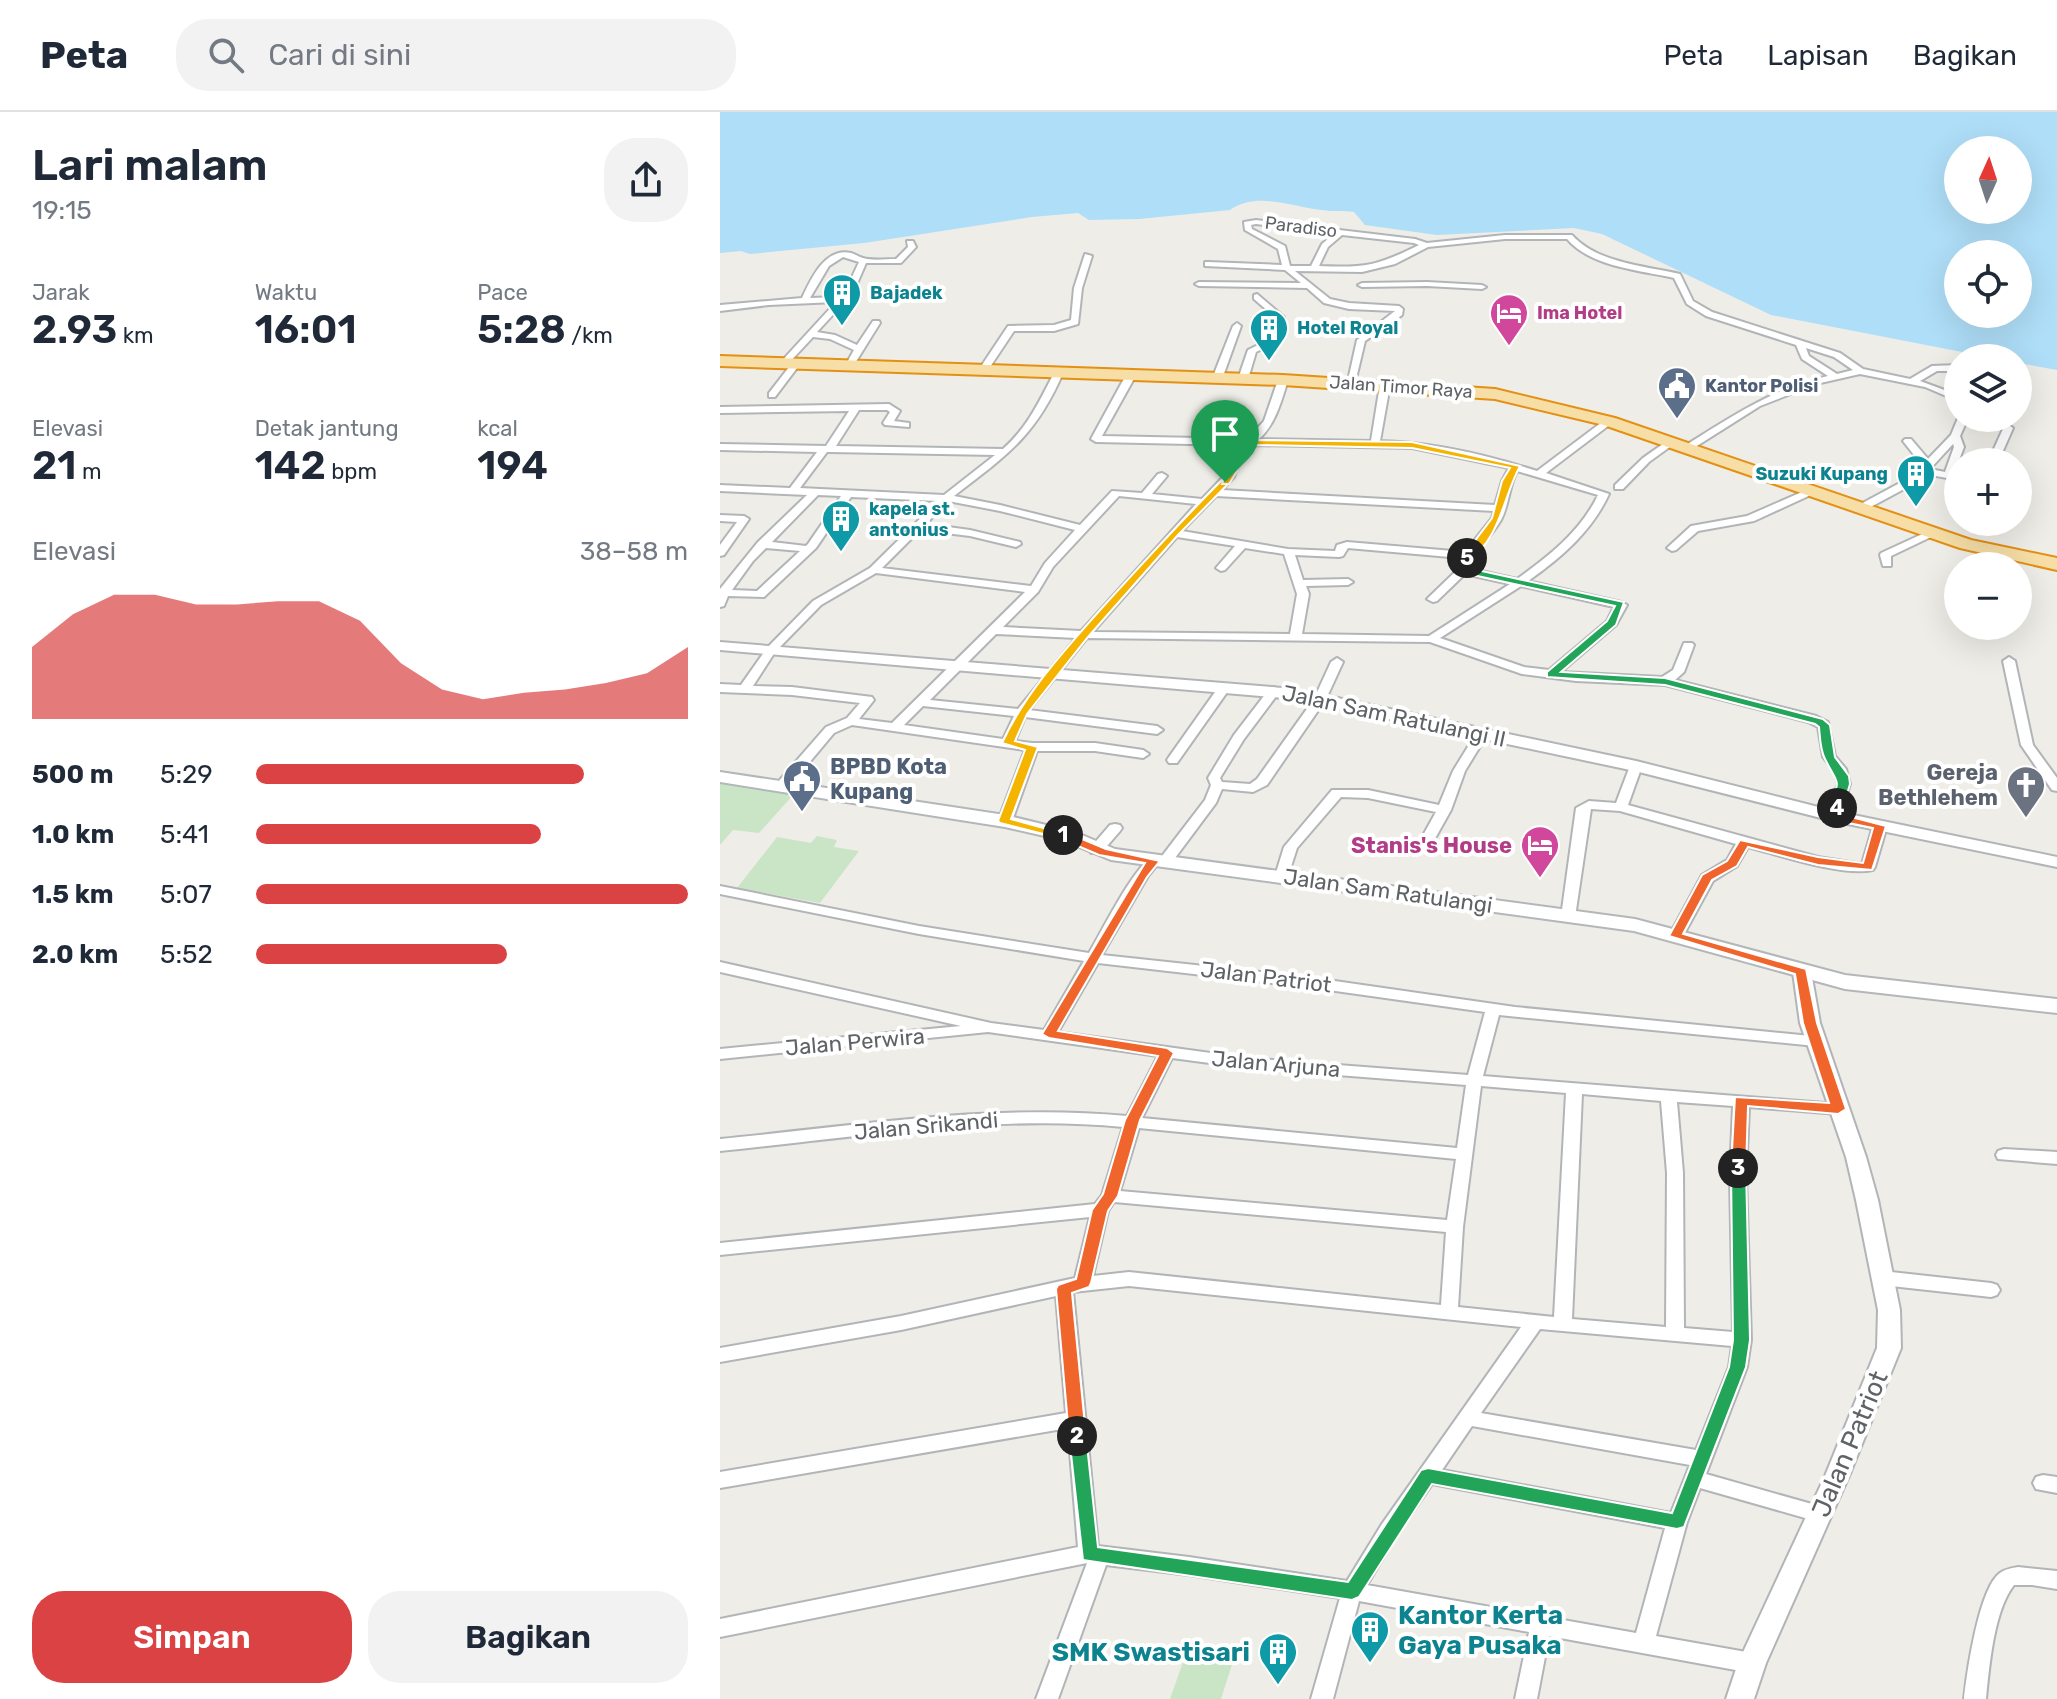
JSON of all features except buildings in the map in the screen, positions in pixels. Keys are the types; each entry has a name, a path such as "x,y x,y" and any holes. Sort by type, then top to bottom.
{"highway":[{"name":"Jalan Timor Raya","path":"720,361 1283,380 1495,394 1609,421 1966,544 2057,564"}],"main road":[{"name":"Jalan Sam Ratulangi","path":"720,777 1005,821 1068,836 1096,850 1159,862 1635,925 1802,972 1872,986 2057,1006"}],"street":[{"name":"Paradiso","path":"1258,218 1426,245 1392,262 1362,270 1287,268 1282,248 1250,231 1247,224 1258,218"},
{"path":"1314,268 1321,250 1341,231"},
{"path":"1426,245 1505,237 1572,238 1578,247 1613,262 1677,276 1690,302 1709,314 1837,355 1860,371"},
{"path":"805,300 819,270 830,259 853,257 863,261 898,261 912,247 910,243"},
{"path":"983,371 1011,328 1054,328 1075,322 1078,288 1088,256"},
{"path":"772,395 811,334 850,291 863,261"},
{"path":"1208,264 1287,268 1327,301 1400,311 1361,340 1350,383"},
{"path":"1362,270 1362,285 1370,308"},
{"path":"1199,284 1311,286"},
{"path":"1362,285 1482,287"},
{"path":"1243,379 1252,350 1272,342 1280,317 1257,297"},
{"path":"720,308 841,299"},
{"path":"849,366 876,323"},
{"path":"1217,379 1237,326"},
{"path":"811,334 832,337 859,349"},
{"path":"1800,343 1805,357 1835,376"},
{"path":"1912,381 1935,368 1944,368"},
{"path":"1619,487 1646,460 1757,404 1835,376 1860,371 1912,381 1944,393"},
{"path":"745,688 771,650 827,595 874,570 946,498 1005,452 1038,417 1058,373"},
{"path":"1131,375 1096,439 1429,447 1515,466 1604,494 1571,540 1520,582 1431,639"},
{"path":"1008,743 1021,713 1084,635 1233,471 1238,448 1254,442 1267,425 1283,380"},
{"path":"1375,444 1385,385"},
{"path":"720,410 857,406 893,408 895,411 888,423 906,425"},
{"path":"793,491 857,406"},
{"path":"1538,475 1609,421"},
{"path":"1861,508 1906,485 1957,432"},
{"path":"1955,436 1959,448"},
{"path":"1908,441 1924,468 1944,474"},
{"path":"720,447 1005,452"},
{"path":"1433,599 1463,570 1468,555 1497,518 1507,481 1515,466"},
{"path":"1146,494 1162,476"},
{"path":"720,488 946,498 1082,529"},
{"path":"1672,548 1695,528 1750,519 1811,491"},
{"path":"721,597 762,544 816,492"},
{"path":"896,726 953,666 1034,590 1049,565 1116,493 1500,508"},
{"path":"721,597 760,595 809,549 848,494"},
{"path":"720,518 744,519 723,543"},
{"path":"916,526 970,533 1016,544"},
{"path":"1887,564 1885,555 1922,530"},
{"path":"1174,533 1288,552 1339,554 1341,547 1347,545 1468,555"},
{"path":"762,544 809,549"},
{"path":"1221,568 1243,544"},
{"path":"1288,552 1303,601 1296,635"},
{"path":"874,570 1034,590"},
{"path":"1463,570 1621,605 1612,623 1551,674"},
{"path":"1299,583 1348,582"},
{"path":"993,630 1084,635 1296,635 1431,639 1498,664 1551,674 1665,681 1812,719 1824,725 1829,757 1840,769 1844,784 1833,816"},
{"path":"1665,681 1678,672 1688,645"},
{"name":"Jalan Sam Ratulangi II","path":"720,646 1274,691 1636,766 1833,816 2057,862"},
{"path":"2009,661 2027,745 2057,787"},
{"path":"1217,785 1242,788 1259,785 1320,699 1337,662"},
{"path":"720,688 868,700 851,721 830,730 783,785"},
{"path":"1173,760 1224,688"},
{"path":"1049,1034 1093,959 1159,862 1211,800 1217,785 1214,778 1221,764 1274,691"},
{"path":"919,702 1157,730"},
{"path":"851,721 1032,747 1095,747 1143,754"},
{"path":"1428,839 1444,810 1459,771 1481,735"},
{"path":"1005,821 1032,747"},
{"path":"1621,807 1636,766"},
{"path":"1282,876 1291,847 1337,793 1368,794 1444,810"},
{"path":"1568,917 1583,808 1589,805 1621,807 1772,850 1829,863 1868,867 1880,826"},
{"path":"1096,850 1115,828"},
{"path":"1676,936 1707,878 1732,863 1744,842"},
{"name":"Jalan Patriot","path":"720,890 919,930 1093,959 1307,982 1493,1009 1816,1041"},
{"name":"Jalan Arjuna","path":"720,967 991,1028 1167,1053 1838,1109"},
{"name":"Jalan Patriot","path":"1740,1699 1752,1663 1888,1358 1889,1310 1856,1157 1816,1041 1805,1003 1802,972"},
{"path":"1449,1312 1463,1154 1474,1081 1493,1009"},
{"name":"Jalan Perwira","path":"720,1054 948,1035 991,1028"},
{"path":"1083,1283 1105,1203 1133,1120 1167,1053"},
{"path":"1563,1325 1574,1088"},
{"path":"1669,1096 1675,1173 1675,1335"},
{"path":"1644,1643 1677,1522 1738,1367 1742,1340 1738,1176 1741,1100"},
{"name":"Jalan Srikandi","path":"720,1145 973,1120 1133,1120 1463,1154"},
{"path":"2004,1155 2057,1158"},
{"path":"720,1249 1105,1203 1455,1227"},
{"path":"1882,1278 1991,1290"},
{"path":"720,1355 901,1323 1083,1283 1129,1279 1563,1325 1742,1340"},
{"path":"1047,1699 1094,1554 1075,1419 1064,1289"},
{"path":"1322,1699 1352,1591 1428,1475 1535,1322"},
{"path":"1467,1418 1697,1469 1819,1514"},
{"path":"720,1480 1075,1419"},
{"path":"1428,1475 1677,1522"},
{"path":"720,1628 1094,1554 1352,1591 1752,1663"},
{"path":"1975,1699 1983,1642 1999,1587 2015,1576 2057,1580"},
{"path":"1526,1699 1541,1624"}],"green space":[{"path":"720,784 794,794 759,833 733,830 720,845"},
{"path":"817,836 837,840 834,847 859,851 820,903 737,888 777,837 811,843"},
{"path":"1190,1642 1236,1652 1221,1699 1170,1699"}],"water":[{"path":"720,112 2057,112 2057,370 2032,366 2032,344 1944,344 1944,349 1771,315 1602,234 1574,228 1437,235 1365,225 1354,212 1263,201 1241,204 1230,210 1139,219 1089,220 1078,213 1032,217 864,243 750,254 741,251 720,253"}],"place":[{"name":"Bajadek","path":"842,327"},
{"name":"Ima Hotel","path":"1509,347"},
{"name":"Hotel Royal","path":"1269,362"},
{"name":"Kantor Polisi","path":"1677,420"},
{"name":"Suzuki Kupang","path":"1916,508"},
{"name":"kapela st. antonius","path":"841,553"},
{"name":"BPBD Kota Kupang","path":"802,813"},
{"name":"Gereja Bethlehem","path":"2026,819"},
{"name":"Stanis's House","path":"1540,879"},
{"name":"Kantor Kerta Gaya Pusaka","path":"1370,1664"},
{"name":"SMK Swastisari","path":"1278,1686"}],"route":[{"path":"1254,442 1412,445 1515,466 1507,481 1497,518 1468,555 1463,570 1621,605 1612,623 1551,674 1665,681 1819,721 1824,725 1829,757 1843,776 1844,784 1833,816 1880,826 1868,867 1863,868 1818,861 1744,842 1732,863 1707,878 1676,936 1802,972 1810,1023 1838,1109 1741,1100 1738,1176 1742,1340 1738,1367 1677,1522 1428,1475 1389,1530 1352,1591 1089,1554 1064,1289 1083,1283 1100,1210 1110,1196 1133,1120 1167,1053 1049,1034 1153,861 1103,852 1068,836 1005,821 1032,747 1008,743 1021,713 1084,635 1174,533 1225,482 1233,471 1238,448 1254,442"}]}
